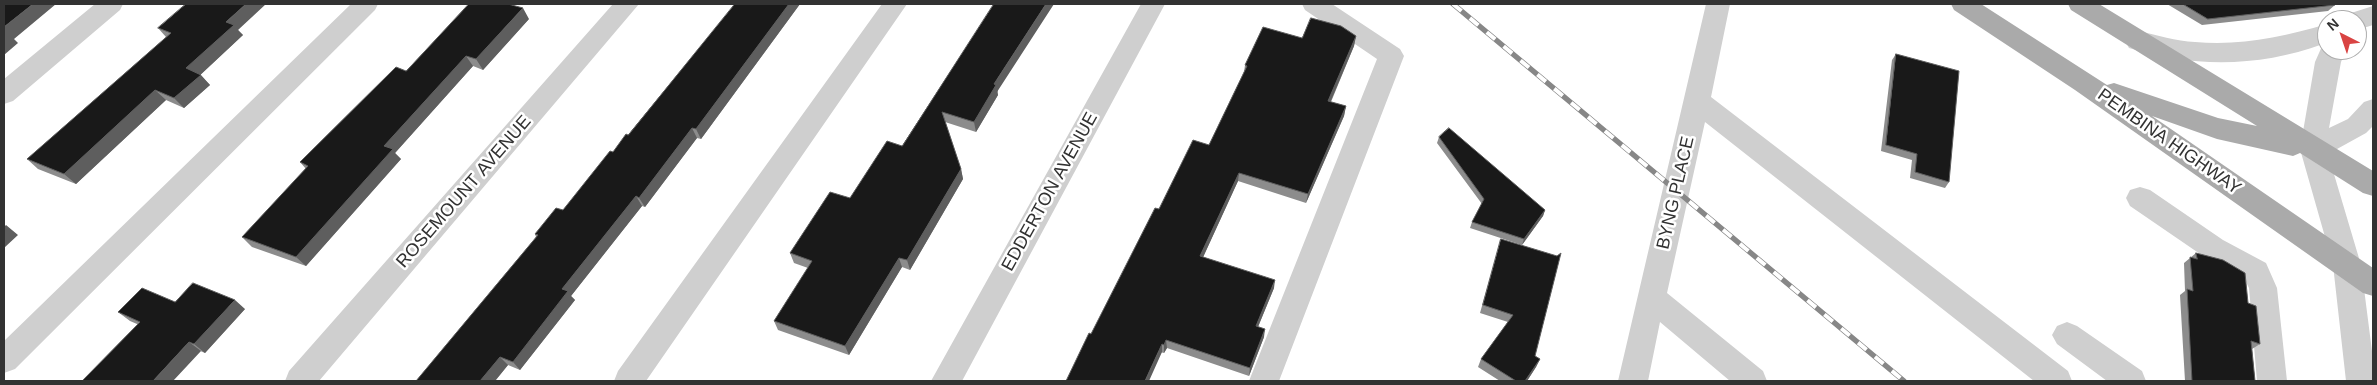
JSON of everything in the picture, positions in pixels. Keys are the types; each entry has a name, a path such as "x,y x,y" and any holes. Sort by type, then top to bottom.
{"main road":[{"name":"PEMBINA HIGHWAY","path":"1963,4 2084,83 2373,284"},
{"path":"2080,4 2373,185"},
{"path":"2084,83 2217,128 2313,149"}],"street":[{"path":"4,94 111,4"},
{"path":"4,360 366,4"},
{"name":"ROSEMOUNT AVENUE","path":"300,381 627,4"},
{"path":"630,381 895,4"},
{"name":"EDDERTON AVENUE","path":"946,381 1153,4"},
{"path":"1264,381 1392,56 1314,4"},
{"name":"BYNG PLACE","path":"1633,381 1718,4"},
{"path":"2138,41 2194,52 2230,52 2284,48 2317,36"},
{"path":"2329,60 2313,149 2348,265 2361,381"},
{"path":"1697,101 2056,381"},
{"path":"2313,149 2356,126 2373,109"},
{"path":"2140,198 2213,248 2256,272 2264,288 2272,381"},
{"path":"1651,297 1752,381"},
{"path":"2067,335 2130,381"}],"building":[{"path":"4,4 33,4 4,27"},
{"path":"186,4 246,4 226,22 234,25 186,68 201,75 174,98 155,90 64,174 27,159 171,33 158,28"},
{"path":"469,4 508,4 523,8 476,59 466,56 384,146 393,149 296,257 242,237 308,166 300,162 396,67 406,71"},
{"path":"735,4 789,4 696,129 692,128 639,198 636,196 562,289 568,291 513,362 500,357 480,381 416,381 538,235 535,234 556,208 563,210 610,151 613,152 626,134 628,135"},
{"path":"994,4 1046,4 994,84 996,85 974,122 942,112 961,169 907,260 899,258 845,346 774,321 812,261 790,253 830,192 850,198 887,141 902,146"},
{"path":"2183,4 2335,4 2335,5 2208,19"},
{"path":"1311,18 1341,26 1356,36 1328,101 1346,106 1308,194 1239,173 1200,256 1275,280 1256,326 1265,329 1250,368 1166,340 1164,345 1162,344 1145,381 1066,381 1089,333 1091,334 1155,208 1159,209 1193,140 1209,145 1247,66 1245,65 1263,27 1302,38"},
{"path":"1896,54 1959,71 1949,182 1915,172 1917,154 1886,145"},
{"path":"1449,128 1545,210 1524,239 1472,222 1484,199 1439,137"},
{"path":"1501,239 1557,256 1561,253 1535,356 1540,359 1525,381 1516,381 1481,359 1513,315 1483,305"},
{"path":"2196,253 2223,260 2245,273 2248,303 2256,306 2260,344 2251,341 2255,381 2192,381 2187,289 2193,291 2190,257 2197,259"},
{"path":"193,283 235,300 194,344 189,342 153,381 82,381 140,322 118,312 142,288 175,302"}],"railway":[{"path":"1453,4 1904,381"}]}
